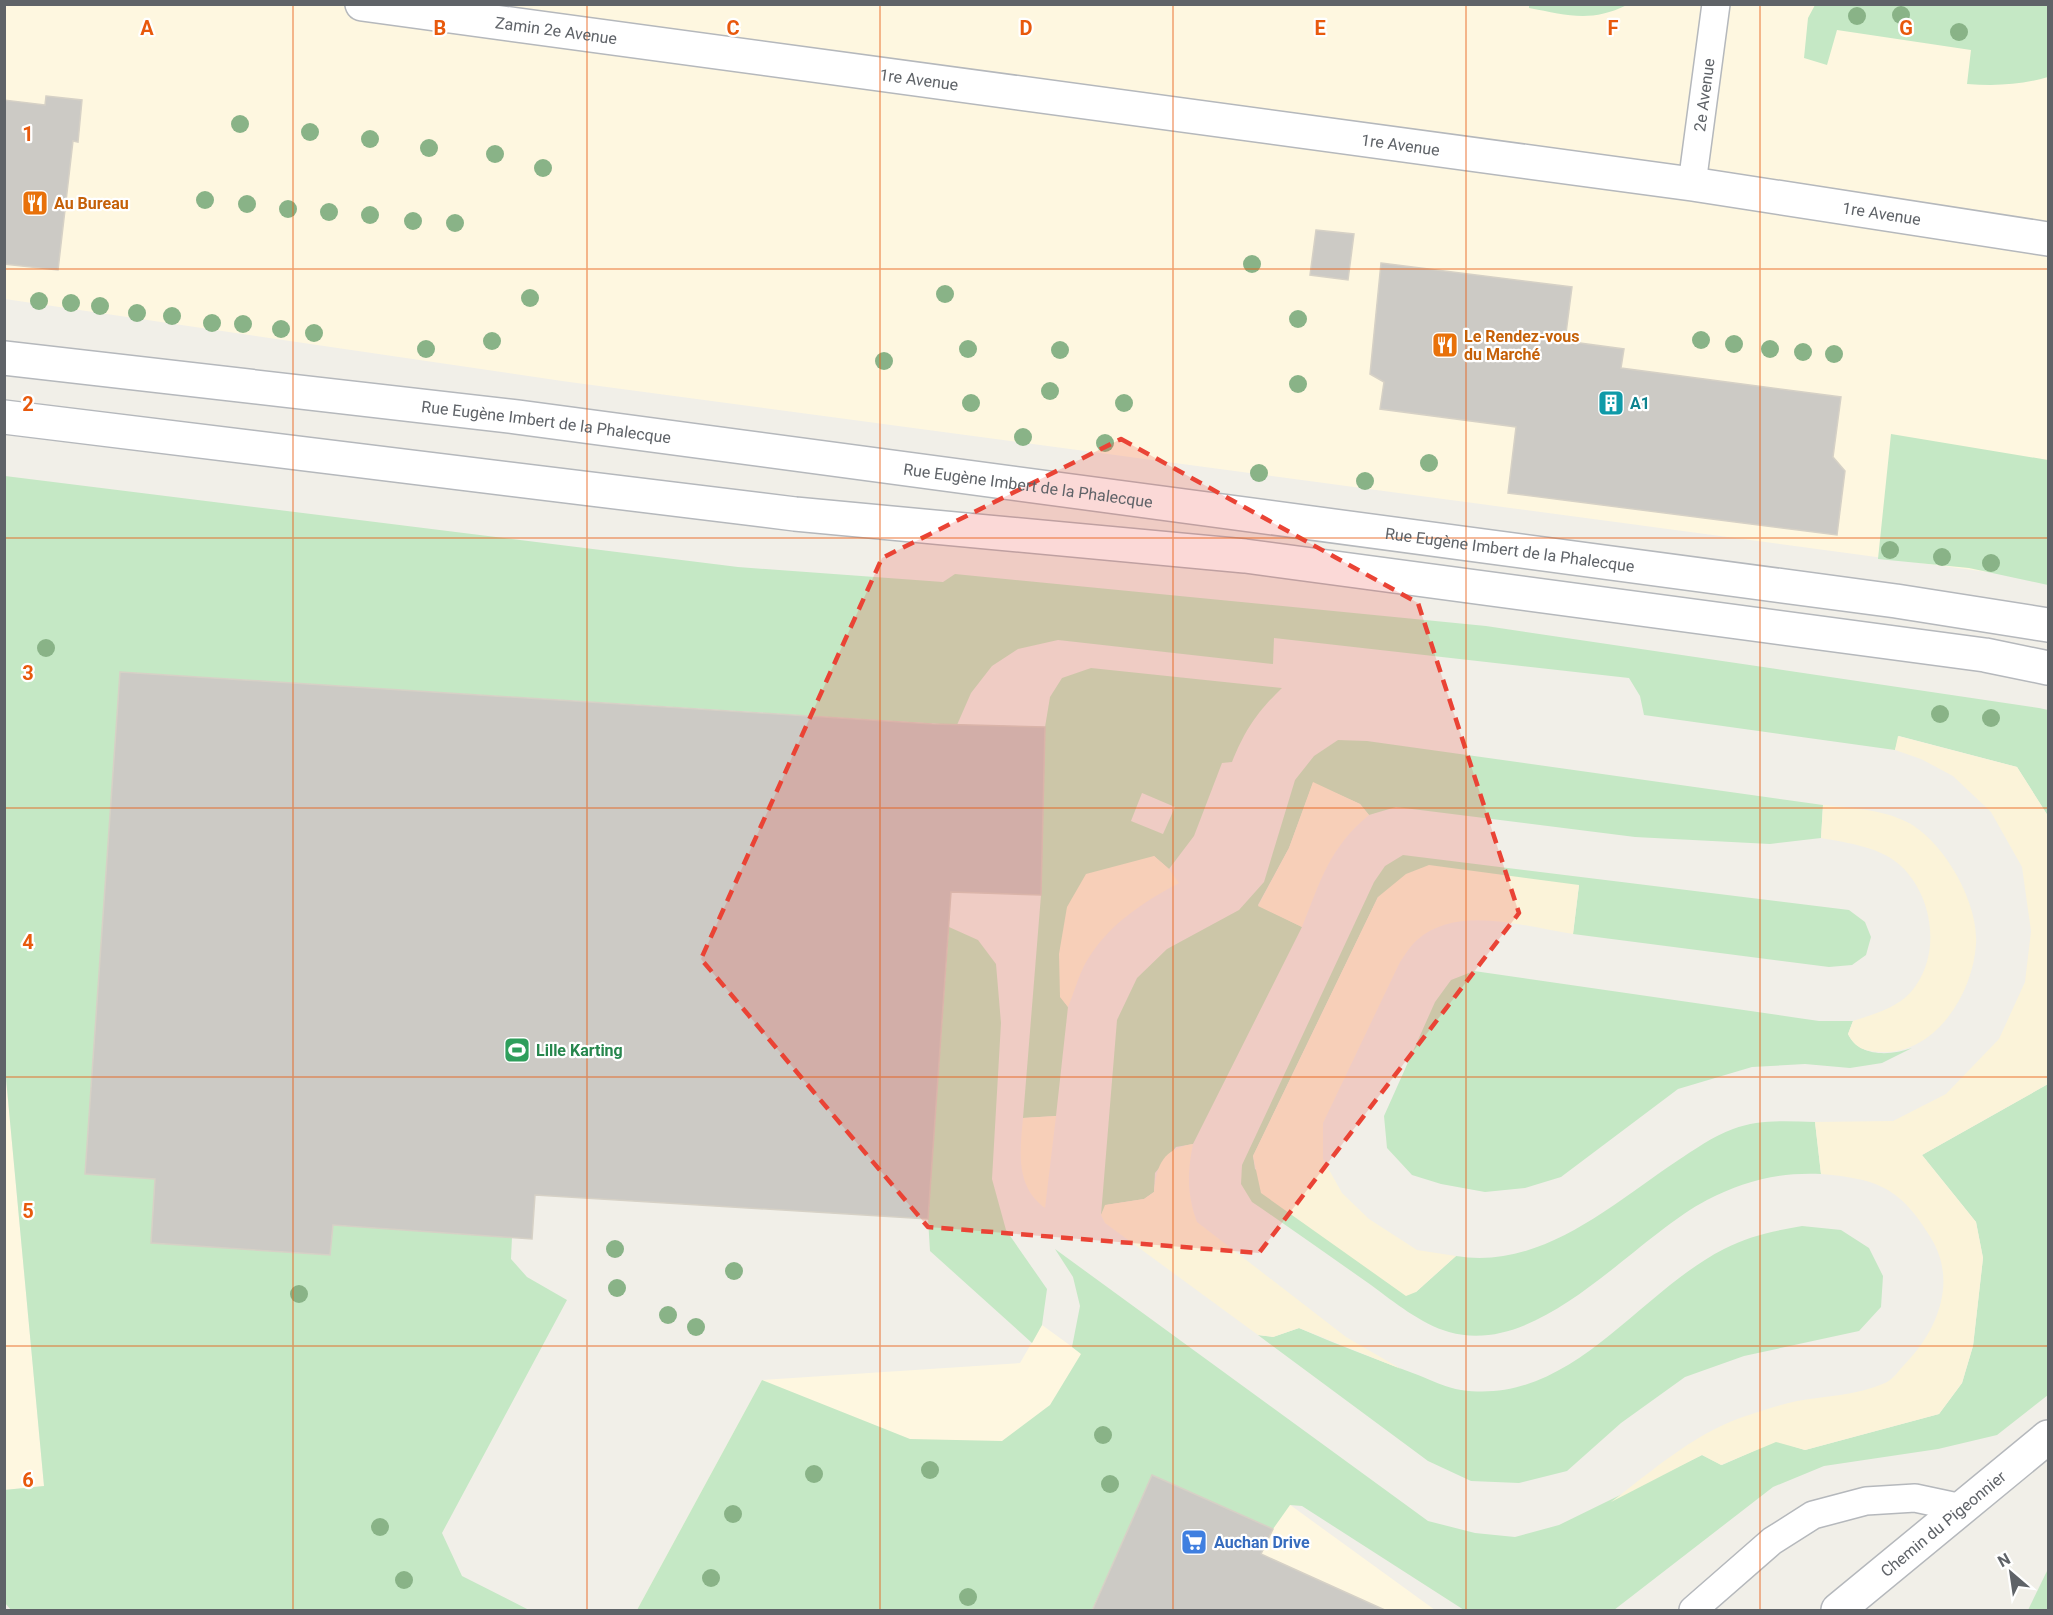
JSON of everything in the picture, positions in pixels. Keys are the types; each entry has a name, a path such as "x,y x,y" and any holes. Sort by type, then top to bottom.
{"street":[{"name":"Zamin 2e Avenue","path":"362,4 550,17 752,57"},
{"name":"1re Avenue","path":"752,57 1692,184 2049,239"},
{"name":"Rue Eugène Imbert de la Phalecque","path":"4,358 529,418 1896,601 2049,625"},
{"path":"4,417 795,514 1245,556 1974,654 2049,668"},
{"name":"Chemin du Pigeonnier","path":"1838,1611 2049,1437"}],"lane":[{"name":"2e Avenue","path":"1692,184 1716,4"},
{"path":"1693,1611 1772,1541 1813,1515 1866,1501 1914,1498 1962,1508"}],"highlighted area":[{"path":"1121,439 1418,603 1519,913 1259,1253 928,1227 701,959 882,558"}],"shaded area":[{"path":"5,5 2048,5 2048,580 562,381 5,299"},
{"path":"4,1057 44,1486 5,1490 4,1490"},
{"path":"1042,1325 1435,1610 637,1610 762,1380 1020,1363"}],"green space":[{"path":"1529,4 1627,5 1601,14 1578,16 1529,8"},
{"path":"1815,5 2048,5 2048,77 2008,84 1967,84 1971,50 1837,30 1827,65 1804,58 1808,18"},
{"path":"1891,434 2048,460 2048,585 1969,568 1878,559"},
{"path":"5,476 738,567 943,582 955,574 1486,626 2039,708 2048,710 2048,816 2017,767 1899,736 1895,750 1644,715 1640,696 1629,678 1274,638 1273,664 1058,640 1018,649 992,666 971,693 957,725 120,672 85,1174 155,1179 151,1243 330,1255 333,1225 512,1237 511,1259 527,1277 567,1300 442,1533 462,1576 529,1610 11,1610 5,1603 4,1490 44,1486 4,1057"},
{"path":"1091,668 1282,688 1252,722 1232,762 1222,763 1194,836 1169,869 1154,856 1060,996 1068,1007 1056,1116 1023,1118 1041,895 1045,727 1050,697 1062,678","holes":["1142,793 1175,807 1163,834 1131,821"]},
{"path":"1338,740 1367,741 1823,805 1821,838 1770,844 1635,837 1396,807 1369,815 1360,804 1313,783 1289,848 1258,905 1302,927 1193,1144 1176,1147 1155,1173 1154,1192 1144,1199 1106,1205 1101,1215 1117,1020 1137,978 1167,949 1239,910 1264,882 1295,780 1314,756"},
{"path":"1403,855 1849,910 1865,922 1871,937 1866,955 1852,965 1829,967 1573,934 1579,885 1378,897 1253,1156 1255,1169 1416,1292 1456,1256 1487,1258 1517,1253 1546,1244 1574,1230 1704,1144 1743,1126 1773,1121 1815,1122 1821,1174 1776,1176 1721,1193 1678,1218 1584,1291 1551,1312 1517,1328 1483,1335 1449,1332 1418,1318 1252,1202 1241,1184 1242,1165 1374,882 1385,866"},
{"path":"949,927 978,940 996,964 1001,1023 992,1179 1006,1230 1047,1289 1042,1325 1032,1343 930,1251 928,1219"},
{"path":"1474,971 1819,1021 1853,1021 1848,1034 1853,1042 1867,1051 1885,1053 1912,1048 1882,1063 1850,1068 1805,1064 1752,1067 1678,1089 1561,1177 1525,1188 1485,1192 1441,1184 1412,1175 1387,1148 1384,1116 1435,1002 1451,980"},
{"path":"2048,1084 2048,1395 1997,1435 1938,1449 1824,1466 1773,1487 1614,1610 1464,1610 1302,1506 1290,1505 1273,1529 1152,1476 1092,1610 637,1610 762,1380 910,1439 1002,1441 1050,1405 1081,1354 1072,1347 1080,1306 1073,1277 1055,1249 1428,1521 1475,1533 1515,1537 1559,1525 1702,1455 1722,1465 1776,1441 1805,1450 1939,1414 1962,1383 1973,1346 1983,1258 1976,1222 1922,1155"},
{"path":"1802,1226 1841,1230 1869,1248 1883,1276 1881,1307 1859,1331 1744,1356 1685,1377 1621,1423 1567,1471 1519,1483 1471,1481 1428,1461 1258,1335 1273,1337 1299,1328 1450,1388 1500,1390 1536,1381 1570,1364 1601,1342 1692,1268 1733,1244 1752,1237"},
{"path":"2048,1569 2048,1610 2028,1610"}],"sand":[{"path":"1898,736 2017,767 2048,816 2048,1084 1922,1155 1976,1222 1983,1258 1973,1346 1962,1383 1939,1414 1805,1450 1776,1442 1721,1465 1702,1455 1611,1502 1688,1444 1740,1418 1783,1404 1853,1393 1888,1382 1926,1337 1940,1305 1943,1272 1939,1255 1920,1221 1909,1207 1886,1189 1858,1179 1821,1174 1815,1122 1893,1121 1946,1094 1999,1039 2025,982 2031,931 2022,867 1991,812 1953,776 1921,759 1895,750"},
{"path":"1313,782 1360,804 1369,815 1355,827 1335,853 1302,927 1258,906 1289,848"},
{"path":"1823,805 1887,814 1921,831 1946,858 1972,910 1976,944 1973,963 1959,1001 1948,1018 1934,1032 1918,1043 1900,1050 1880,1052 1865,1050 1857,1046 1848,1034 1853,1021 1898,1003 1910,993 1920,979 1927,963 1930,946 1927,911 1913,880 1894,860 1875,850 1821,838"},
{"path":"1154,856 1169,869 1179,883 1126,916 1104,938 1085,964 1068,1007 1060,997 1059,954 1067,907 1086,874"},
{"path":"1429,865 1579,885 1573,934 1513,923 1472,920 1434,929 1417,940 1400,962 1323,1123 1323,1159 1342,1193 1369,1219 1417,1250 1456,1256 1416,1292 1406,1296 1261,1193 1253,1156 1378,897 1406,874"},
{"path":"1056,1116 1045,1208 1035,1199 1024,1179 1021,1156 1023,1118"},
{"path":"1193,1144 1189,1183 1191,1202 1197,1222 1346,1337 1401,1369 1299,1328 1273,1337 1258,1335 1105,1223 1101,1215 1105,1205 1144,1199 1154,1192 1157,1173 1163,1159 1183,1146"}],"building":[{"name":"Au Bureau","path":"46,96 82,100 78,142 73,141 58,270 4,264 4,100 45,105"},
{"path":"1316,230 1354,234 1348,280 1310,275"},
{"name":"A1","path":"1381,263 1572,287 1565,341 1624,349 1621,368 1841,397 1833,457 1845,471 1837,535 1508,493 1516,427 1380,409 1384,382 1370,374"},
{"name":"Lille Karting","path":"120,672 932,724 1045,727 1041,895 951,892 928,1219 535,1195 532,1239 333,1225 330,1255 151,1243 155,1179 85,1174"},
{"name":"Auchan Drive","path":"1152,1475 1273,1529 1261,1554 1387,1611 1092,1611"}],"place":[{"name":"Au Bureau","path":"35,203"},
{"name":"Le Rendez-vous du Marché","path":"1445,345"},
{"name":"A1","path":"1611,403"},
{"name":"Lille Karting","path":"517,1050"},
{"name":"Auchan Drive","path":"1194,1542"}]}
